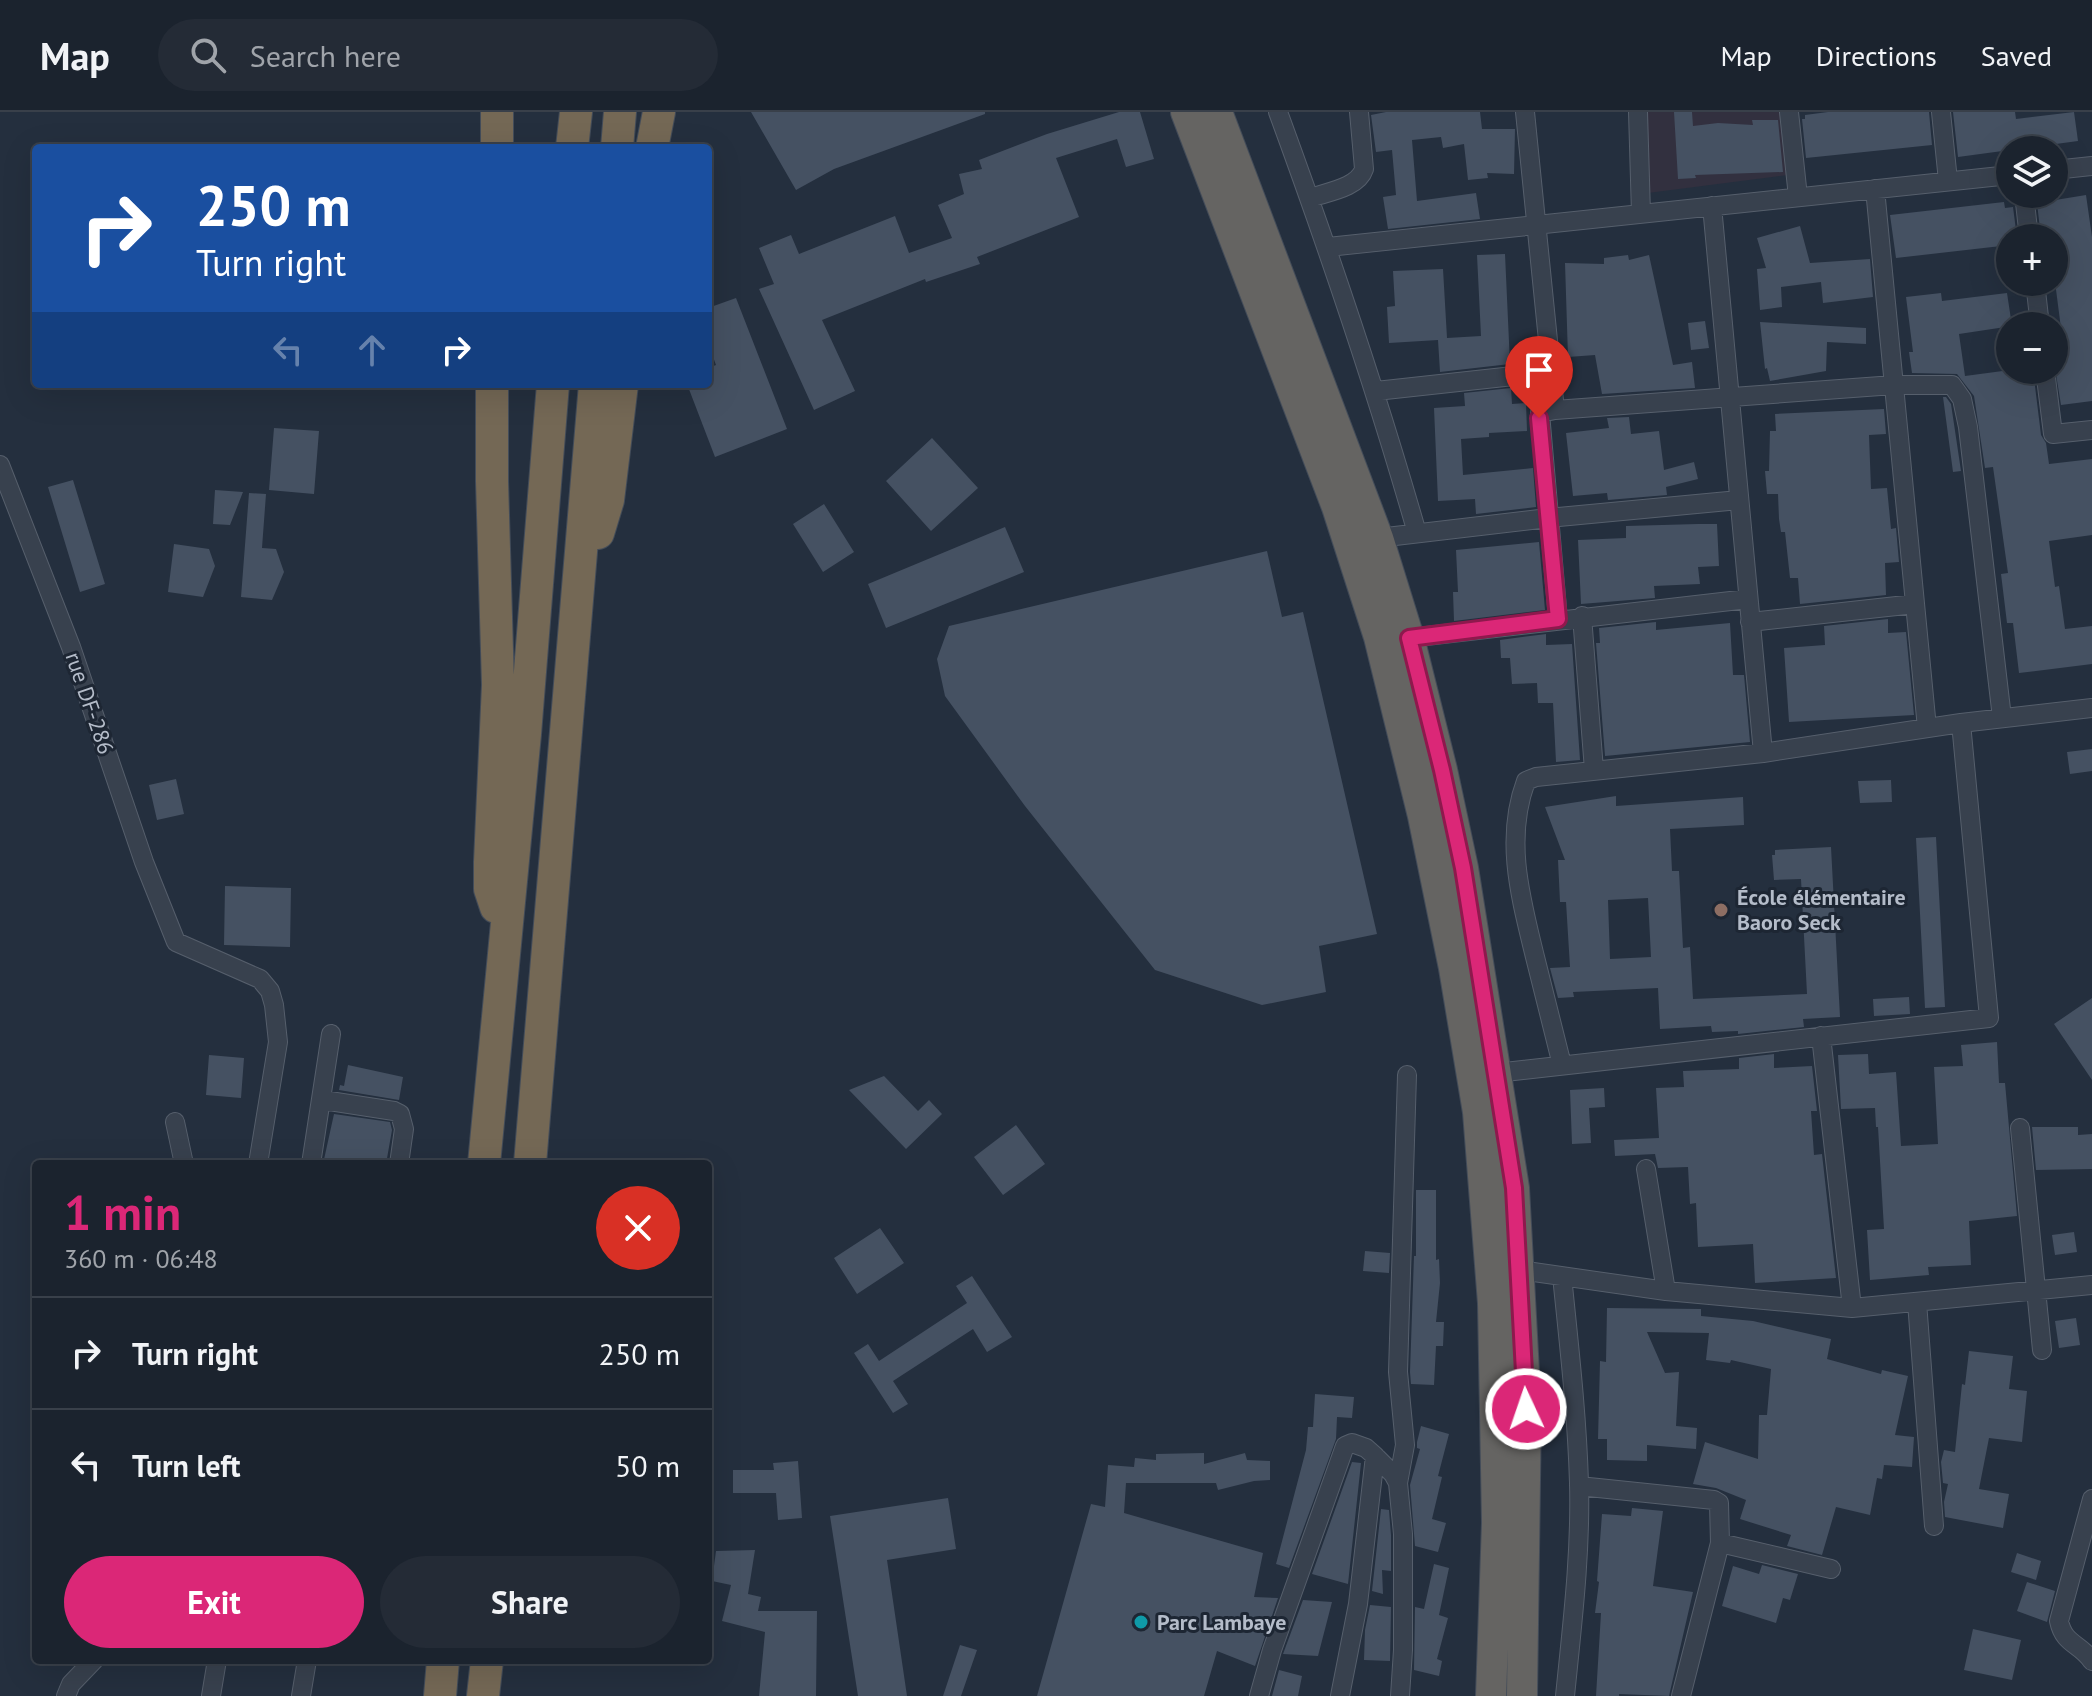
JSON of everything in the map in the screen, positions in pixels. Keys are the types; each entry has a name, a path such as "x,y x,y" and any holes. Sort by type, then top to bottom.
{"highway":[{"path":"497,112 497,144"},
{"path":"572,144 576,112"},
{"path":"617,144 620,112"},
{"path":"653,144 659,112"},
{"path":"1186,112 1337,507 1379,637 1423,816 1454,968 1478,1112 1493,1303 1497,1523 1491,1696"},
{"path":"1217,112 1378,538 1409,638 1463,868 1514,1188 1526,1409 1522,1696"},
{"path":"492,388 498,685 490,889 505,937"},
{"path":"484,1160 525,734 553,388"},
{"path":"530,1160 595,388"},
{"path":"582,560 599,530 608,500 622,388"},
{"path":"440,1696 443,1664"},
{"path":"483,1696 487,1664"}],"street":[{"path":"1278,112 1328,247 1376,391 1417,533"},
{"path":"1310,198 1353,183 1361,176 1364,169 1359,112"},
{"path":"1525,112 1555,410"},
{"path":"1638,112 1641,214"},
{"path":"1789,112 1798,197"},
{"path":"1941,112 1948,181"},
{"path":"2068,169 2092,166"},
{"path":"1328,247 1996,176"},
{"path":"1875,189 1927,728"},
{"path":"1712,206 1763,753"},
{"path":"1376,391 1550,372"},
{"path":"2047,384 2053,434 2092,430"},
{"path":"1558,619 1540,413 1894,385 1952,385 1962,399 1968,427 2002,718"},
{"name":"rue DF-286","path":"0,465 71,647 144,862 176,942 260,979 270,991 278,1042 259,1160"},
{"path":"1378,538 1739,500"},
{"path":"1409,638 1748,599"},
{"path":"1750,622 1915,604"},
{"path":"1582,616 1594,770"},
{"path":"1562,1065 1519,891 1514,844 1526,781 1536,777 1763,753 1961,723 2092,708"},
{"path":"1496,1073 1989,1018 1961,723"},
{"path":"312,1160 331,1034"},
{"path":"1821,1036 1852,1308"},
{"path":"1400,1696 1403,1534 1398,1483 1405,1445 1398,1372 1407,1075"},
{"path":"323,1100 400,1114 404,1129 400,1160"},
{"path":"175,1122 183,1160"},
{"path":"2020,1128 2042,1350"},
{"path":"1646,1169 1666,1291"},
{"path":"1519,1270 1666,1291 1852,1308 2092,1285"},
{"path":"1562,1276 1579,1486 1574,1601 1565,1696"},
{"path":"1917,1302 1934,1526"},
{"path":"1259,1696 1272,1650 1345,1446 1352,1443 1366,1448 1398,1483"},
{"path":"1340,1696 1358,1604 1375,1456"},
{"path":"1579,1486 1719,1503 1720,1543 1681,1696"},
{"path":"2092,1499 2059,1621 2065,1638 2087,1653 2092,1661"},
{"path":"1720,1543 1831,1569"},
{"path":"66,1696 71,1684 90,1664"},
{"path":"211,1696 216,1664"},
{"path":"301,1696 306,1664"}],"shaded area":[{"path":"1637,112 1782,112 1788,175 1640,194"}],"building":[{"path":"751,112 985,114 834,169 796,190"},
{"path":"1119,112 1140,112 1154,159 1126,167 1117,139 1056,158 1079,217 977,257 980,264 926,282 925,279 822,320 855,391 814,410 759,289 774,284 759,248 791,235 799,254 895,216 909,253 952,238 938,205 964,194 959,174 982,169 979,160 1047,134"},
{"path":"1386,112 1480,112 1482,129 1515,129 1514,174 1487,173 1488,178 1468,180 1464,144 1443,148 1441,137 1412,140 1417,201 1476,193 1480,219 1388,229 1383,197 1396,195 1392,150 1376,152 1371,115"},
{"path":"1674,112 1692,112 1693,126 1718,123 1753,125 1752,120 1778,120 1783,172 1695,175 1696,178 1678,179"},
{"path":"1828,112 1929,112 1932,145 1806,158 1802,119 1805,115"},
{"path":"1953,112 2015,112 2016,119 2074,112 2078,141 2068,142 2068,136 1996,136 1996,152 1958,157"},
{"path":"2086,195 2092,237 2092,401 2061,405 2058,384 2068,384 2068,312 2059,312 2057,296 2068,296 2068,224 2039,224 2038,208 2068,208 2068,198"},
{"path":"1996,203 1996,208 2013,208 2015,224 1996,224 1996,247 1896,258 1890,215"},
{"path":"1800,226 1810,263 1870,259 1873,297 1823,303 1821,282 1781,287 1782,307 1760,310 1757,269 1766,268 1757,238"},
{"path":"1505,254 1510,364 1440,372 1438,340 1389,343 1387,307 1395,306 1393,271 1443,269 1447,338 1481,336 1477,255"},
{"path":"1628,255 1629,260 1649,255 1673,365 1692,362 1695,388 1602,394 1595,355 1568,357 1565,263 1604,264 1604,258"},
{"path":"1941,293 1942,301 1996,294 2007,296 2010,312 1996,312 1996,328 1959,334 1965,376 1996,372 1996,384 2035,384 2041,435 2046,443 2049,464 2092,459 2092,535 2049,541 2065,629 2092,626 2092,664 2019,673 2013,623 2007,623 2001,574 2008,573 1993,467 1985,468 1974,396 1957,374 1912,373 1909,352 1913,352 1906,297"},
{"path":"736,298 787,429 715,457 689,388 712,388 712,366 716,365 712,354 712,307"},
{"path":"1705,321 1709,348 1691,350 1688,323"},
{"path":"1760,322 1866,328 1866,344 1827,342 1826,371 1770,381 1765,369"},
{"path":"1511,388 1512,404 1526,403 1527,431 1489,433 1489,437 1461,439 1463,475 1533,468 1536,507 1476,514 1475,499 1438,501 1434,408 1465,406 1464,393"},
{"path":"1943,397 1951,404 1961,471 1953,472"},
{"path":"1884,409 1886,434 1869,435 1871,489 1887,488 1891,529 1896,528 1899,562 1885,563 1886,595 1800,604 1798,578 1790,578 1785,532 1781,532 1779,519 1778,494 1767,494 1765,471 1769,471 1770,431 1776,431 1775,414"},
{"path":"1629,417 1631,434 1659,431 1664,470 1694,462 1698,479 1666,487 1667,495 1608,500 1607,493 1573,496 1566,433 1609,428 1607,418"},
{"path":"274,428 319,431 314,494 269,490"},
{"path":"932,438 978,488 931,531 886,481"},
{"path":"73,480 105,584 80,592 48,487"},
{"path":"215,490 243,492 230,525 213,524"},
{"path":"249,493 266,494 262,548 276,549 284,572 272,600 241,597"},
{"path":"824,504 854,552 823,572 793,524"},
{"path":"1717,524 1719,566 1698,567 1700,584 1654,586 1655,598 1581,604 1578,540 1626,538 1626,526"},
{"path":"1005,527 1024,572 886,628 868,584"},
{"path":"1539,542 1545,610 1454,621 1453,592 1458,592 1456,550"},
{"path":"174,544 209,549 215,566 203,597 168,592"},
{"path":"1267,551 1282,617 1303,612 1377,934 1319,946 1326,992 1262,1005 1155,970 1025,806 945,696 937,659 949,626"},
{"path":"1888,619 1888,633 1906,632 1914,715 1789,722 1784,648 1825,645 1824,626"},
{"path":"1656,622 1656,630 1730,623 1733,675 1744,675 1750,742 1605,756 1596,643 1600,643 1599,628"},
{"path":"1546,634 1546,645 1572,644 1580,760 1556,762 1553,703 1538,703 1537,683 1512,684 1510,658 1501,658 1500,640"},
{"path":"2092,749 2092,771 2070,774 2067,752"},
{"path":"176,779 184,814 157,820 149,785"},
{"path":"1891,780 1892,802 1860,803 1858,781"},
{"path":"1616,796 1616,806 1743,797 1744,825 1670,829 1672,871 1679,871 1683,948 1690,947 1693,999 1807,994 1801,879 1774,880 1772,855 1775,855 1775,850 1831,847 1840,1017 1803,1019 1804,1027 1738,1034 1738,1031 1712,1032 1711,1026 1660,1029 1658,988 1573,992 1574,997 1558,998 1550,968 1570,967 1566,902 1560,902 1558,860 1565,860 1545,807","holes":["1648,898 1651,957 1610,959 1608,900"]},
{"path":"1936,837 1945,1007 1925,1008 1916,838"},
{"path":"225,886 291,888 290,947 224,945"},
{"path":"1909,997 1910,1014 1874,1016 1873,999"},
{"path":"2092,998 2092,1080 2054,1024"},
{"path":"1997,1042 1999,1083 2005,1083 2017,1216 1969,1221 1971,1265 1928,1267 1929,1275 1870,1280 1867,1230 1884,1229 1878,1127 1875,1108 1841,1109 1838,1055 1868,1054 1869,1074 1896,1072 1901,1146 1938,1144 1934,1067 1963,1066 1961,1045"},
{"path":"1774,1054 1774,1068 1812,1066 1817,1111 1811,1111 1814,1155 1822,1154 1836,1278 1755,1283 1753,1244 1698,1247 1696,1203 1690,1204 1688,1167 1658,1168 1655,1154 1615,1156 1614,1140 1659,1138 1656,1088 1684,1087 1683,1071 1739,1069 1739,1058"},
{"path":"209,1055 244,1058 241,1098 206,1095"},
{"path":"348,1065 403,1077 399,1100 339,1090 340,1085 344,1086"},
{"path":"884,1076 918,1111 929,1100 942,1114 906,1149 849,1090"},
{"path":"1604,1088 1605,1107 1589,1108 1591,1143 1572,1144 1570,1090"},
{"path":"334,1114 390,1122 392,1130 387,1160 324,1160"},
{"path":"1016,1125 1045,1164 1003,1195 974,1157"},
{"path":"2032,1127 2078,1127 2078,1135 2092,1134 2092,1169 2036,1170"},
{"path":"1416,1190 1436,1190 1436,1260 1439,1259 1440,1283 1436,1322 1444,1322 1443,1346 1436,1346 1434,1385 1411,1384"},
{"path":"880,1228 904,1263 857,1294 834,1258"},
{"path":"2074,1232 2077,1252 2055,1255 2052,1235"},
{"path":"1365,1251 1390,1253 1389,1273 1363,1271"},
{"path":"972,1276 1012,1337 987,1352 973,1329 893,1381 908,1404 893,1413 854,1353 868,1344 879,1361 967,1303 956,1286"},
{"path":"1607,1308 1701,1309 1701,1316 1753,1321 1831,1339 1827,1359 1881,1374 1882,1370 1908,1376 1895,1435 1914,1437 1912,1467 1884,1465 1882,1479 1877,1478 1870,1515 1836,1507 1822,1555 1787,1546 1791,1535 1740,1519 1746,1500 1716,1488 1693,1484 1705,1442 1758,1459 1759,1415 1767,1415 1771,1369 1731,1360 1730,1363 1706,1360 1709,1333 1647,1332 1665,1373 1679,1372 1676,1426 1697,1428 1696,1449 1647,1445 1647,1461 1607,1460 1607,1439 1598,1439 1600,1361 1606,1362"},
{"path":"2076,1318 2080,1345 2059,1348 2055,1321"},
{"path":"1969,1351 2013,1356 2009,1389 2027,1391 2022,1442 1989,1438 1979,1489 2009,1494 2003,1528 1945,1517 1948,1484 1943,1483 1941,1462 1944,1450 1955,1452 1962,1384 1965,1385"},
{"path":"1315,1394 1354,1397 1352,1418 1337,1417 1336,1439 1289,1568 1276,1564 1306,1450 1308,1427 1313,1427"},
{"path":"1421,1426 1449,1434 1438,1476 1442,1477 1432,1519 1446,1523 1438,1552 1415,1546 1410,1485 1420,1449 1417,1442"},
{"name":"Parc Lambaye","path":"1204,1453 1204,1464 1245,1453 1247,1460 1270,1461 1270,1480 1218,1490 1216,1483 1126,1483 1124,1513 1263,1553 1254,1597 1278,1598 1255,1666 1217,1651 1204,1696 1037,1696 1091,1504 1105,1507 1108,1465 1134,1467 1135,1458 1156,1460 1156,1454"},
{"path":"798,1461 802,1518 778,1520 776,1493 733,1493 733,1470 774,1470 773,1463"},
{"path":"1352,1462 1361,1463 1348,1584 1312,1574"},
{"path":"948,1498 956,1549 887,1560 907,1696 858,1696 830,1516"},
{"path":"1632,1508 1663,1511 1653,1586 1693,1592 1669,1696 1596,1696 1601,1613 1595,1613 1602,1514 1631,1516"},
{"path":"1381,1509 1389,1510 1391,1535 1391,1571 1382,1570 1383,1594 1372,1591"},
{"path":"755,1550 748,1594 761,1597 758,1611 817,1611 816,1696 759,1696 765,1632 722,1621 731,1585 712,1581 716,1551"},
{"path":"2017,1553 2041,1561 2036,1580 2011,1572"},
{"path":"1434,1564 1449,1568 1439,1615 1448,1618 1437,1659 1442,1661 1439,1676 1414,1670 1415,1607 1424,1609"},
{"path":"1762,1565 1798,1574 1790,1600 1783,1598 1776,1623 1722,1606 1733,1566 1759,1574"},
{"path":"2027,1582 2055,1591 2047,1622 2017,1611"},
{"path":"1303,1600 1332,1602 1318,1656 1283,1654"},
{"path":"1370,1605 1391,1607 1390,1661 1364,1660"},
{"path":"1973,1629 2021,1640 2012,1680 1964,1670"},
{"path":"960,1645 977,1650 961,1696 943,1696"},
{"path":"1279,1670 1302,1676 1298,1696 1272,1696"}],"place":[{"name":"École élémentaire Baoro Seck","path":"1721,910"},
{"name":"Parc Lambaye","path":"1141,1622"}],"route":[{"path":"1526,1409 1514,1188 1463,868 1409,638 1558,619 1539,418"}]}
